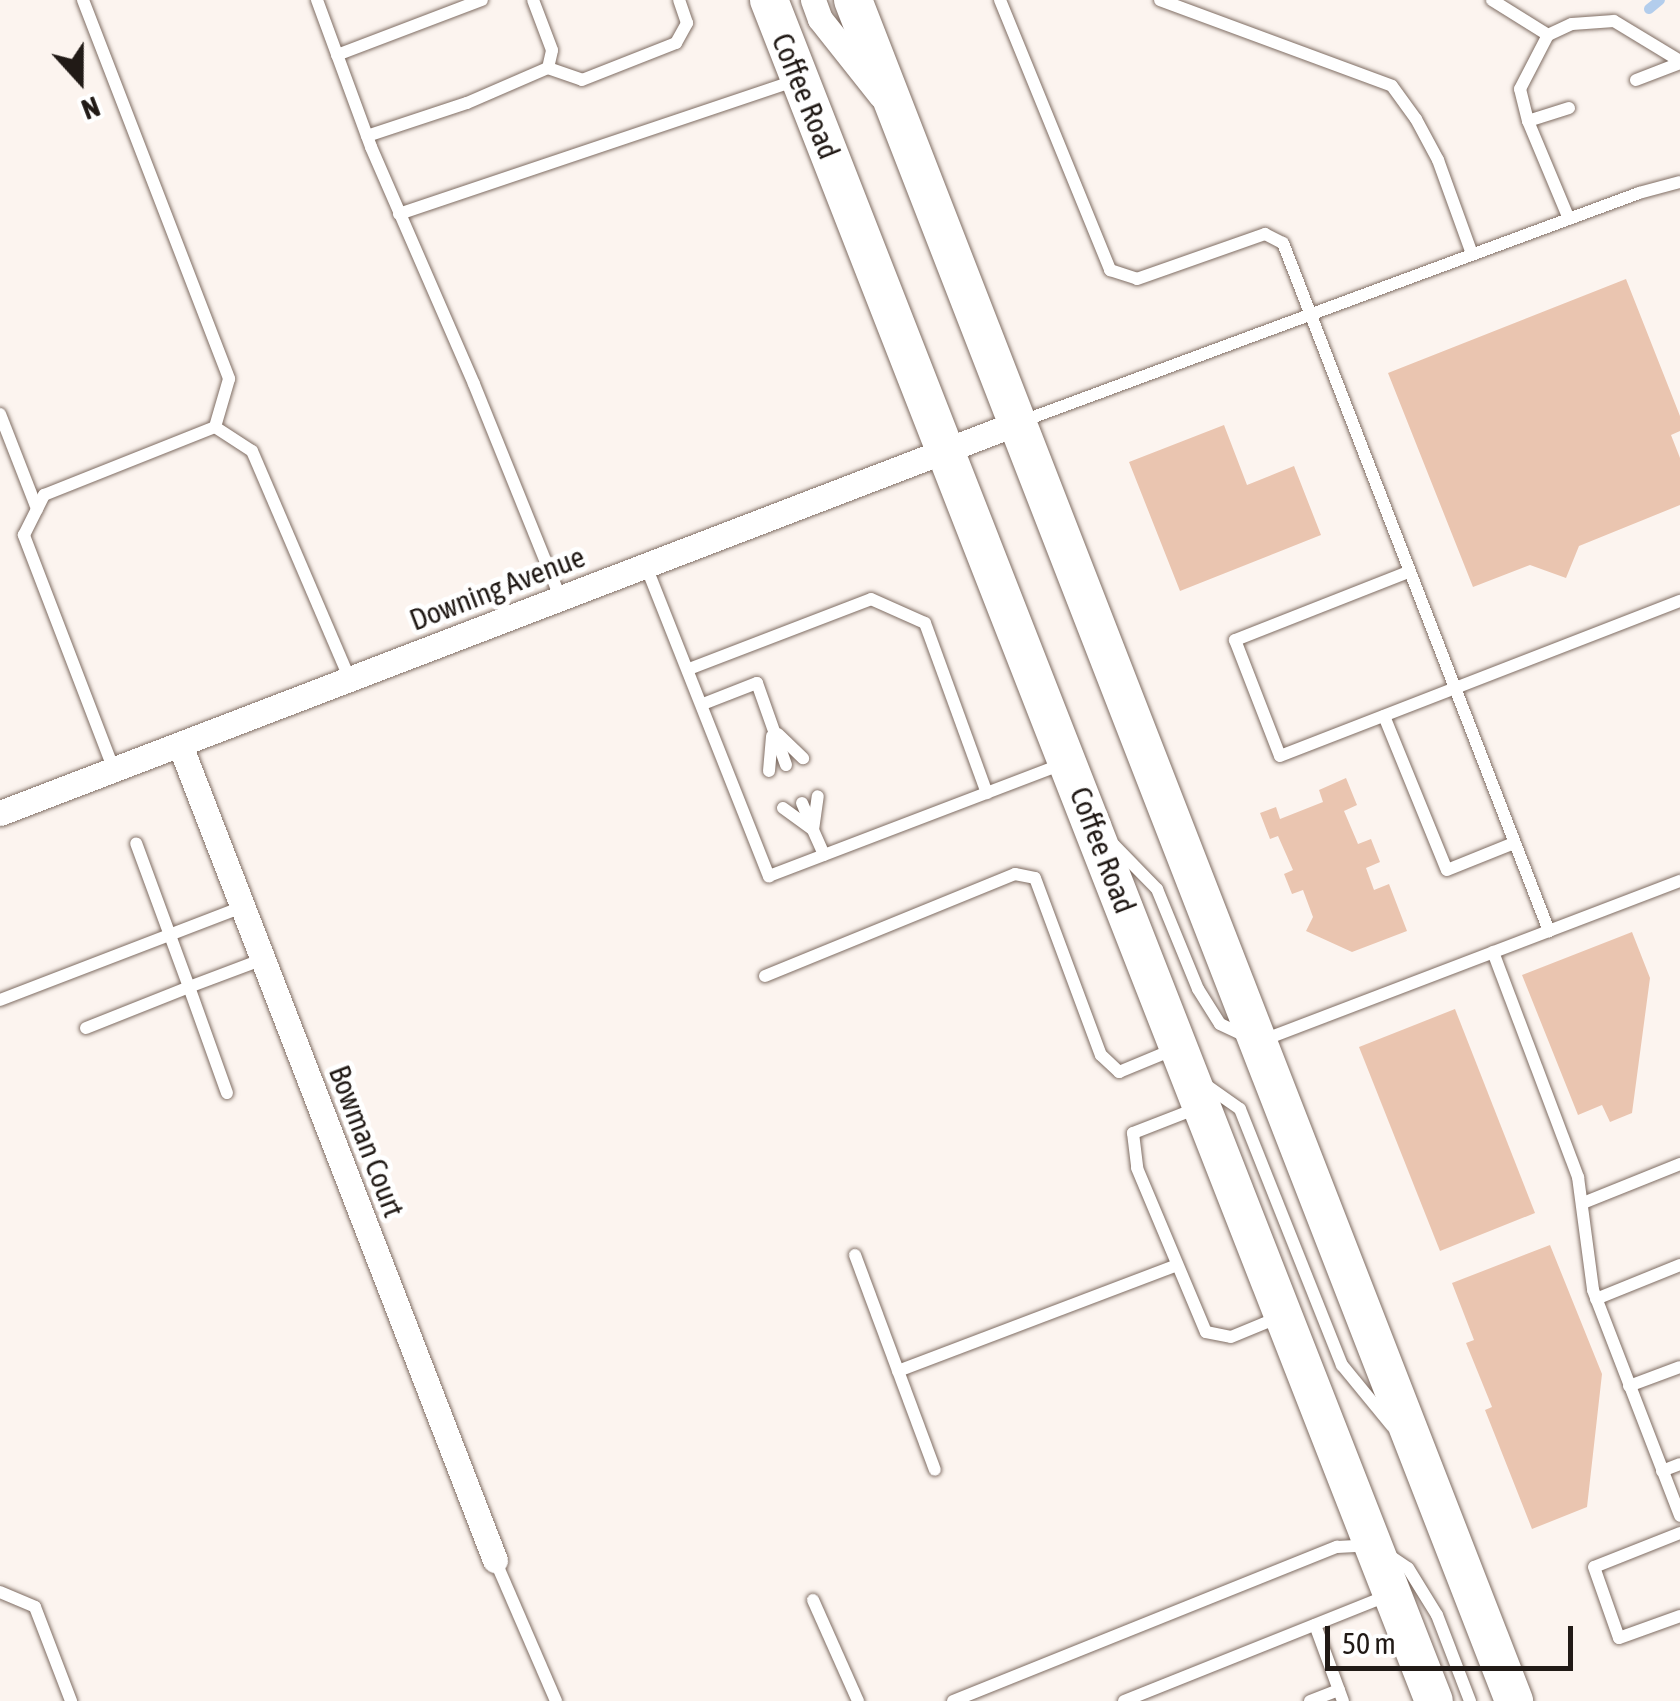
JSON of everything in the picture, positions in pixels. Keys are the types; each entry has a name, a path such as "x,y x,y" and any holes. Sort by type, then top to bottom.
{"main road":[{"name":"Coffee Road","path":"769,0 1434,1701"},
{"path":"853,0 1514,1701"}],"street":[{"path":"814,0 820,19 896,116"},
{"name":"Downing Avenue","path":"0,813 1017,423"},
{"name":"Bowman Court","path":"180,745 495,1560"}],"lane":[{"path":"83,0 228,379 216,426"},
{"path":"317,0 366,136 474,384 561,599"},
{"path":"337,55 482,0"},
{"path":"533,0 552,50 548,68"},
{"path":"366,136 482,97 548,68 582,80 676,43 687,23 678,0"},
{"path":"1000,0 1110,270 1136,279 1265,234 1283,243 1308,316 1549,931"},
{"path":"1160,0 1392,86 1438,160 1472,254"},
{"path":"1492,0 1548,35"},
{"path":"1569,219 1528,120 1520,89 1548,35 1572,24 1614,20 1680,62"},
{"path":"1636,80 1680,62"},
{"path":"399,214 799,80"},
{"path":"1528,120 1568,108"},
{"path":"1017,423 1472,254 1680,182"},
{"path":"0,414 36,509"},
{"path":"114,770 24,535 44,494 216,426"},
{"path":"216,426 252,452 350,680"},
{"path":"646,566 769,876 1068,762"},
{"path":"1408,572 1235,640 1280,756 1680,601"},
{"path":"689,669 871,599 925,623 988,793"},
{"path":"703,704 756,684 786,765"},
{"path":"1384,716 1448,870 1514,843"},
{"path":"773,729 804,758"},
{"path":"769,771 773,729"},
{"path":"813,830 818,796"},
{"path":"802,804 824,855"},
{"path":"783,808 813,830"},
{"path":"1092,822 1157,889 1198,989 1220,1024 1258,1042 1680,881"},
{"path":"136,843 227,1093"},
{"path":"765,976 1015,874 1036,878 1101,1055 1119,1072 1190,1076 1240,1109 1342,1365 1422,1463"},
{"path":"0,1000 242,907"},
{"path":"1492,952 1578,1177 1584,1246 1596,1299 1680,1516"},
{"path":"86,1028 261,960"},
{"path":"1190,1076 1134,1133 1137,1168 1206,1332 1232,1337 1284,1316"},
{"path":"1583,1202 1680,1164"},
{"path":"855,1255 935,1470"},
{"path":"898,1371 1177,1265"},
{"path":"1596,1299 1680,1265"},
{"path":"1629,1386 1680,1367"},
{"path":"1662,1471 1680,1464"},
{"path":"1680,1533 1594,1566 1619,1638 1680,1616"},
{"path":"952,1701 1337,1546 1374,1545 1408,1568 1437,1615 1470,1701"},
{"path":"495,1560 556,1701"},
{"path":"0,1592 35,1607 71,1701"},
{"path":"1124,1701 1392,1594"},
{"path":"812,1600 858,1701"},
{"path":"1310,1701 1341,1695 1314,1625"}],"building":[{"path":"1626,279 1680,416 1680,431 1671,435 1680,458 1680,505 1579,546 1566,578 1530,565 1473,587 1388,373"},
{"path":"1224,425 1247,485 1294,466 1321,535 1180,591 1129,462"},
{"path":"1346,778 1357,805 1344,811 1358,844 1371,839 1380,862 1366,868 1374,890 1389,884 1407,931 1352,952 1306,931 1313,917 1303,890 1292,894 1284,874 1293,870 1278,836 1270,839 1260,813 1276,807 1280,819 1323,802 1319,790"},
{"path":"1632,932 1650,978 1632,1113 1610,1122 1602,1105 1578,1115 1522,975"},
{"path":"1455,1009 1535,1213 1440,1251 1359,1047"},
{"path":"1550,1245 1602,1374 1587,1507 1532,1529 1485,1410 1492,1407 1466,1343 1474,1340 1452,1283"}],"waterway":[{"path":"1649,9 1660,0"}]}
